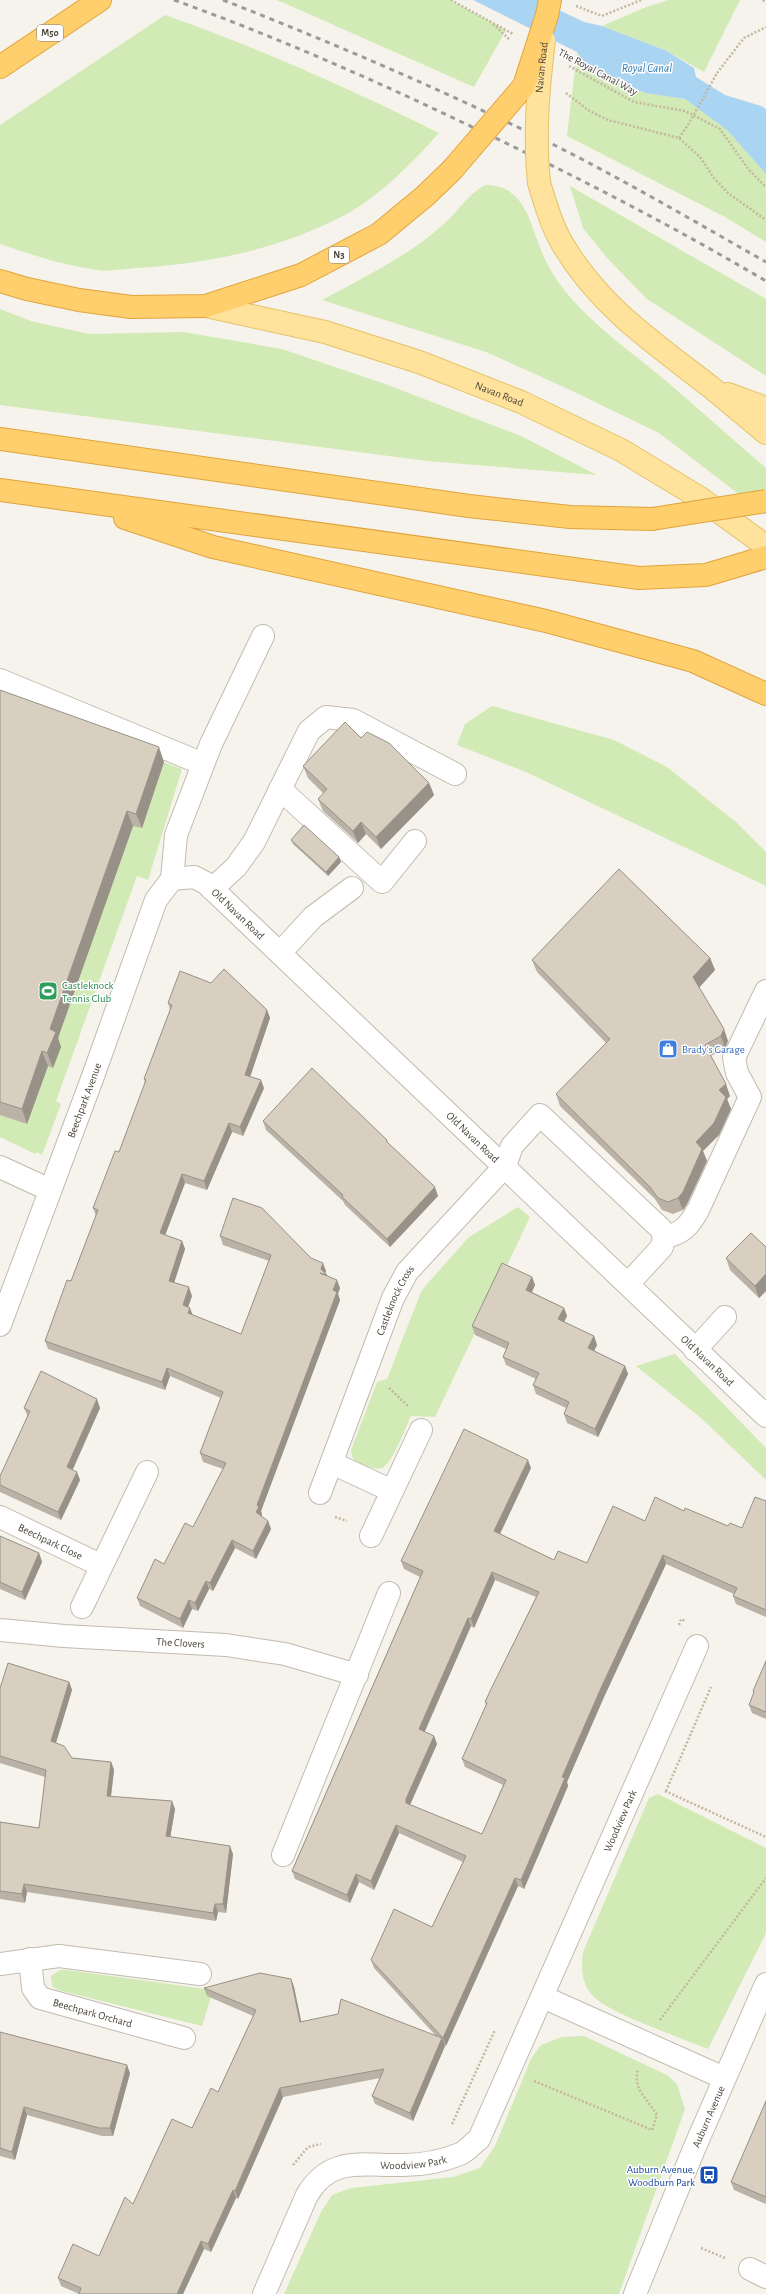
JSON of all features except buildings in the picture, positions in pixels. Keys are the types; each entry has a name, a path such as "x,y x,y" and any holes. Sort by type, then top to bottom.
{"highway":[{"name":"M50","path":"0,67 100,0"},
{"name":"N3","path":"0,281 27,289 79,300 131,307 206,306 300,274 379,234 425,196 452,170 524,86 555,6"},
{"path":"0,439 469,506 570,517 652,519 766,501"},
{"path":"0,490 639,578 706,575 766,557"},
{"path":"74,501 213,547 546,621 693,661 766,694"}],"main road":[{"name":"Navan Road","path":"555,6 538,98 535,146 539,183 548,214 564,248 597,292 649,341 712,388 766,433"},
{"name":"Navan Road","path":"206,306 324,332 419,362 521,402 621,450 700,498 766,546"},
{"path":"712,388 766,408"}],"street":[{"path":"172,879 176,835 203,764 263,636"},
{"path":"0,680 203,764"},
{"path":"212,889 245,856 309,731 326,717 353,720 455,774"},
{"path":"280,789 382,882 415,841"},
{"name":"Old Navan Road","path":"172,879 194,877 206,883 766,1416"},
{"name":"Beechpark Avenue","path":"0,1325 156,900 172,879"},
{"path":"280,953 313,917 352,888"},
{"path":"664,1237 676,1235 688,1227 698,1210 750,1097 737,1073 734,1058 766,991"},
{"path":"504,1166 512,1146 540,1115 655,1222 661,1229 664,1237 662,1246 628,1284"},
{"name":"Castleknock Cross","path":"320,1493 393,1298 407,1272 504,1166"},
{"path":"0,1167 50,1190"},
{"path":"695,1350 725,1317"},
{"path":"371,1536 421,1430"},
{"path":"332,1463 392,1491"},
{"path":"82,1607 100,1565 147,1472"},
{"name":"Beechpark Close","path":"0,1518 100,1565"},
{"path":"283,1855 358,1676 389,1593"},
{"name":"The Clovers","path":"0,1630 64,1636 226,1645 285,1654 358,1676"},
{"name":"Woodview Park","path":"264,2294 307,2195 321,2178 342,2166 404,2165 444,2160 462,2153 479,2138 698,1646"},
{"path":"0,1964 59,1956 200,1974"},
{"name":"Beechpark Orchard","path":"30,1959 33,1988 40,1998 184,2038"},
{"name":"Auburn Avenue","path":"635,2294 724,2078 766,1984"},
{"path":"543,1997 647,2046 724,2078"}],"path":[{"path":"451,0 488,19 519,38"},
{"path":"555,6 602,16 641,0"},
{"path":"763,0 766,3"},
{"path":"488,19 512,41"},
{"path":"679,138 688,125 717,73 744,38 766,27"},
{"name":"The Royal Canal Way","path":"567,65 634,102 685,111 720,129 749,170 766,187"},
{"path":"564,91 588,110 608,120 679,138 700,157 714,178 728,193 766,220"},
{"path":"677,1629 681,1619 688,1622"},
{"path":"666,1791 713,1683"},
{"path":"638,1779 766,1837"},
{"path":"508,2070 652,2130 657,2115 637,2087 635,2079 656,2026 766,1878"},
{"path":"451,2126 496,2026"},
{"path":"290,2171 301,2153 308,2147 329,2143"}],"green space":[{"path":"277,0 450,0 506,30 474,87"},
{"path":"668,0 740,0 704,72 667,51 602,26 644,8"},
{"path":"165,15 270,55 439,133 394,179 369,200 343,216 319,228 269,246 242,253 189,263 102,271 36,256 0,244 0,125"},
{"path":"577,52 589,69 645,93 685,99 727,130 766,174 766,242 725,217 567,136"},
{"path":"485,185 498,187 509,191 517,198 528,216 550,270 563,288 594,322 665,380 766,468 766,515 659,433 566,388 486,352 322,300 386,265 416,246 445,223 468,198"},
{"path":"570,186 766,299 766,376 647,299 607,258 583,228"},
{"path":"0,309 31,321 89,334 184,332 282,349 385,384 521,436 597,475 427,461 0,405"},
{"name":"Castleknock Tennis Club","path":"0,703 182,769 148,880 137,876 56,1101 61,1104 42,1155 37,1152 35,1154 0,1137"},
{"path":"492,706 614,740 667,767 737,823 766,852 766,886 526,772 457,745 465,724"},
{"path":"518,1207 530,1217 435,1417 411,1416 394,1453 386,1465 382,1468 372,1468 357,1463 352,1456 351,1450 377,1382 387,1379 421,1292 469,1237"},
{"path":"675,1354 766,1448 766,1480 701,1418 636,1366"},
{"path":"658,1794 766,1848 766,1933 708,2049 630,2018 602,2003 590,1992 583,1976 583,1952 649,1798"},
{"path":"60,1970 213,1990 202,2026 58,1990 52,1986 51,1976"},
{"path":"584,2036 667,2075 677,2084 685,2109 619,2294 284,2294 321,2212 332,2195 351,2188 453,2177 480,2168 495,2146 531,2059 541,2045 562,2037"}],"water":[{"name":"Royal Canal","path":"473,0 538,0 584,22 602,26 667,51 694,68 696,77 725,95 761,106 766,109 766,174 727,130 685,99 645,93 589,69 577,52"}],"railway":[{"path":"174,0 249,28 322,59 396,91 468,125 619,200 693,239 766,281"},
{"path":"223,0 380,64 534,135 623,181 766,262"}],"place":[{"name":"Castleknock Tennis Club","path":"48,991"},
{"name":"Brady's Garage","path":"668,1049"},
{"name":"Auburn Avenue, Woodburn Park","path":"709,2175"}]}
